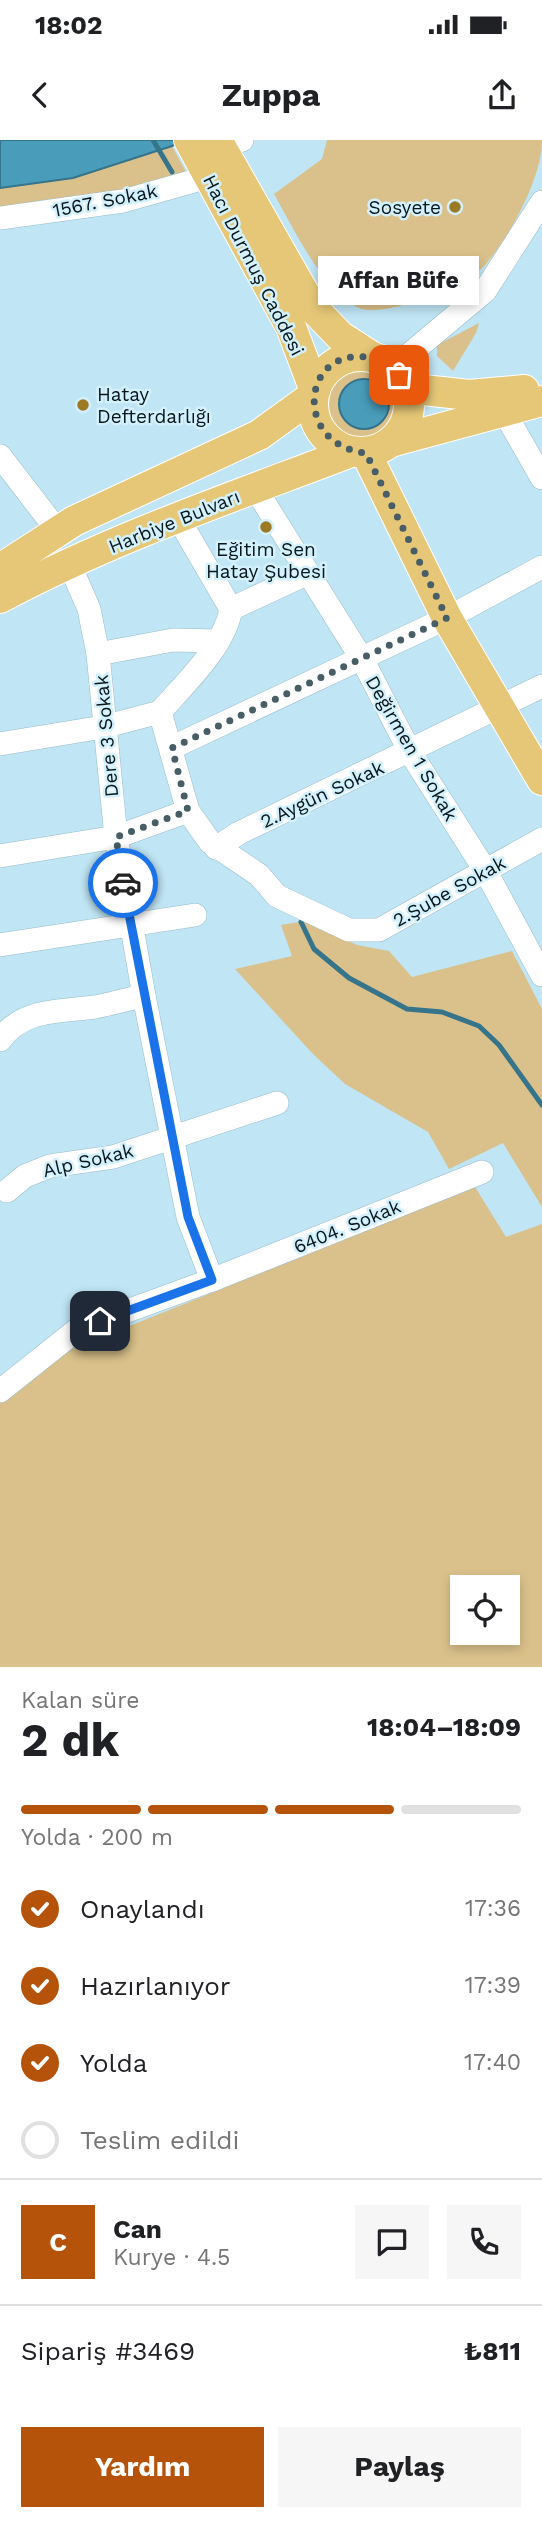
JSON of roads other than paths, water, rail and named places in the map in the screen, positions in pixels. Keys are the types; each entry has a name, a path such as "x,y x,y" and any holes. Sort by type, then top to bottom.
{"main road":[{"name":"Hacı Durmuş Caddesi","path":"213,152 312,307 340,336 391,371"},
{"name":"Hacı Durmuş Caddesi","path":"213,152 291,327 314,393"},
{"name":"Harbiye Bulvarı","path":"0,569 57,530 259,435 314,393 329,368 342,359 358,356 391,371 469,396 542,388"},
{"path":"391,371 406,416 402,430 394,441"},
{"path":"314,393 318,424 326,436 358,452 447,618 542,780"},
{"name":"Harbiye Bulvarı","path":"0,598 69,563 255,488 358,452 381,450 394,441 542,401"}],"street":[{"name":"1567. Sokak","path":"0,218 123,201 213,152"},
{"path":"391,371 485,290 542,202"},
{"path":"503,411 542,478"},
{"path":"0,456 57,530"},
{"name":"Değirmen 1 Sokak","path":"255,488 362,659 410,752 485,870 542,975"},
{"path":"0,744 103,727 160,712 217,641 229,621 231,609 178,518"},
{"name":"Dere 3 Sokak","path":"69,563 89,609 98,654 103,727 116,837 188,1217 212,1280"},
{"path":"172,748 447,618 542,567"},
{"path":"231,609 308,573"},
{"path":"98,654 173,640 217,641"},
{"name":"2.Aygün Sokak","path":"216,848 239,833 542,687"},
{"path":"160,712 188,811 216,848"},
{"path":"0,856 116,837 188,811"},
{"name":"2.Şube Sokak","path":"216,848 259,875 277,896 349,930 379,930 542,839"},
{"path":"0,945 131,927 195,915"},
{"path":"0,1040 17,1021 46,1012 94,1007 144,996"},
{"name":"Alp Sokak","path":"7,1191 25,1176 50,1166 113,1157 277,1103"},
{"name":"6404. Sokak","path":"0,1391 78,1329 212,1280 482,1172"}],"water":[{"path":"0,140 183,140 73,178 0,188"},
{"path":"364,379 382,386 389,404 382,422 364,429 346,422 339,404 346,386"}],"waterway":[{"path":"153,140 172,172"},
{"path":"301,922 314,949 349,978 407,1009 442,1012 479,1026 499,1045 542,1105"}],"place":[{"name":"Sosyete","path":"455,207"},
{"name":"Affan Büfe","path":"399,375"},
{"name":"Hatay Defterdarlığı","path":"83,405"},
{"name":"Eğitim Sen Hatay Şubesi","path":"266,527"}]}
